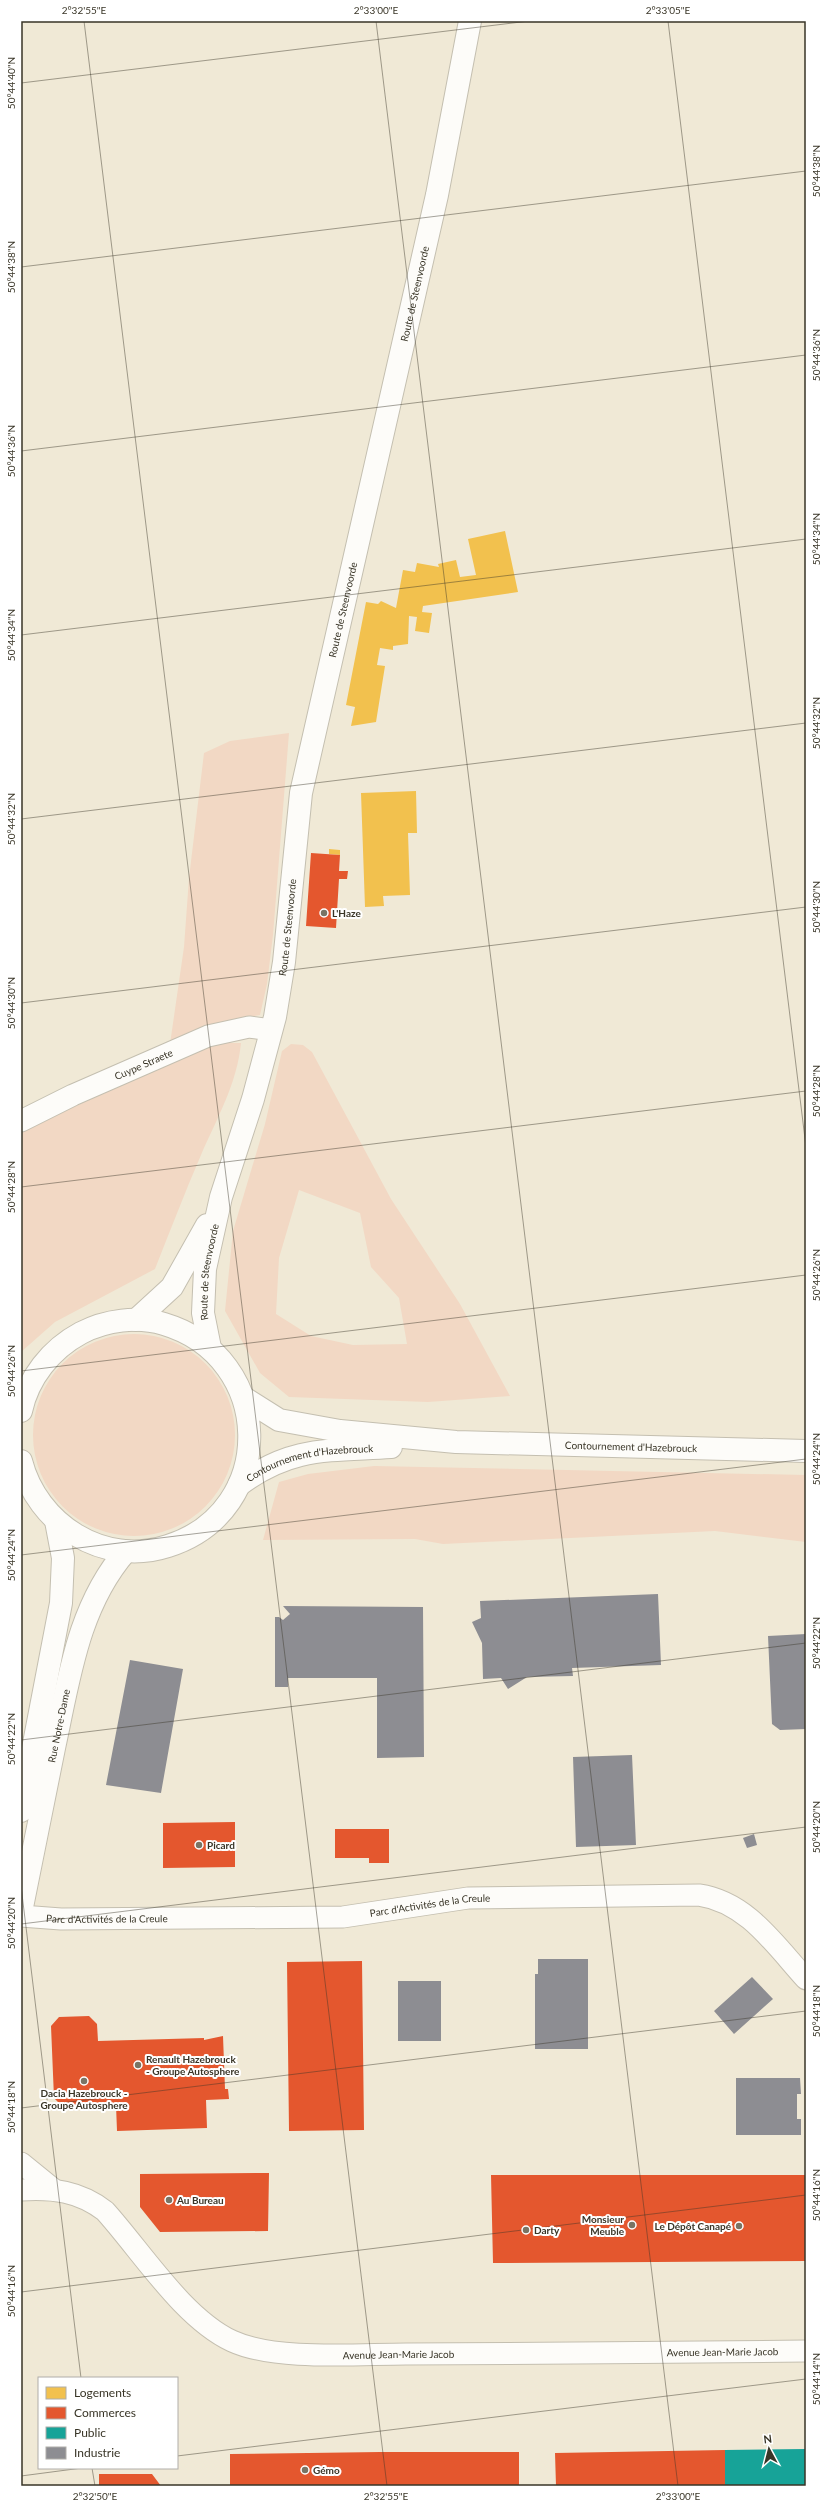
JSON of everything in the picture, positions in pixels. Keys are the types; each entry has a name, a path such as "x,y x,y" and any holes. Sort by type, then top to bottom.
{"main road":[{"name":"Route de Steenvoorde","path":"210,1348 203,1313 202,1291 221,1197 253,1099 272,1030 284,962 301,793 437,195 470,21"},
{"name":"Route de Steenvoorde","path":"136,1320 165,1295 179,1278 221,1197"},
{"path":"21,1412 25,1390 45,1361 68,1341 106,1324 136,1320 159,1323 181,1330 210,1348 227,1366 244,1398 249,1420 250,1442 247,1464 239,1485 217,1516 192,1535 164,1548 126,1551 104,1547 84,1540 56,1521 42,1506 23,1471"},
{"name":"Contournement d'Hazebrouck","path":"244,1398 268,1414 291,1424 340,1432 456,1442 806,1451"},
{"name":"Contournement d'Hazebrouck","path":"239,1485 271,1464 303,1453 456,1442"},
{"name":"Rue Notre-Dame","path":"21,1811 61,1603 63,1558 56,1521"},
{"name":"Rue Notre-Dame","path":"21,1912 63,1705 82,1628 90,1605 102,1582 126,1551"}],"street":[{"name":"Cuype Straete","path":"21,1122 73,1095 208,1036 249,1027 272,1030"},
{"name":"Parc d'Activités de la Creule","path":"21,1916 61,1919 343,1917 374,1914 468,1898 699,1895 722,1900 742,1911 806,1979"},
{"name":"Avenue Jean-Marie Jacob","path":"21,2163 53,2189"},
{"name":"Avenue Jean-Marie Jacob","path":"21,2190 53,2189 82,2196 105,2211 196,2315 231,2340 255,2349 284,2353 367,2354 806,2351"}],"shaded area":[{"path":"289,733 273,935 267,984 260,1015 233,1020 170,1044 184,947 189,878 204,753 230,741"},
{"path":"223,1043 241,1043 239,1058 231,1087 195,1169 155,1269 55,1322 21,1352 21,1130 211,1046"},
{"path":"291,1044 303,1045 312,1052 391,1199 460,1304 510,1396 428,1402 289,1397 260,1373 225,1311 233,1231 265,1124 282,1051","holes":["299,1190 360,1213 371,1267 399,1298 407,1344 353,1345 311,1336 276,1314 279,1258"]},
{"path":"144,1334 154,1335 173,1341 206,1363 228,1396 234,1415 234,1455 228,1474 206,1507 173,1529 154,1535 124,1536 114,1535 95,1529 62,1507 40,1474 34,1455 33,1425 34,1415 40,1396 62,1363 95,1341 114,1335"},
{"path":"374,1466 806,1475 806,1542 715,1531 443,1544 415,1539 263,1540 279,1482 308,1474"}],"building: Logements":[{"path":"505,531 518,592 423,606 422,612 432,613 429,633 415,631 417,617 409,616 408,644 393,646 393,650 380,648 377,665 385,666 376,722 351,726 355,707 346,705 366,602 378,604 381,601 396,608 403,570 415,572 417,563 439,567 438,564 456,560 460,577 476,575 468,539"},
{"path":"416,791 417,833 408,833 410,895 383,896 384,906 365,907 361,793"},
{"path":"329,849 340,850 340,855 329,854"}],"building: Commerces":[{"path":"311,853 340,855 339,871 348,871 347,879 339,879 336,928 306,926"},
{"name":"Picard","path":"235,1822 235,1867 163,1868 163,1823"},
{"path":"335,1829 389,1829 389,1863 369,1863 369,1858 335,1858"},
{"path":"362,1961 364,2130 289,2131 287,1962"},
{"name":"Renault Hazebrouck - Groupe Autosphere","path":"89,2016 97,2024 98,2041 204,2038 204,2040 223,2036 225,2089 228,2089 229,2099 206,2100 207,2128 117,2131 116,2105 63,2107 54,2098 51,2026 59,2017"},
{"path":"269,2173 268,2231 160,2232 140,2207 140,2174"},
{"path":"491,2175 806,2175 806,2261 493,2263"},
{"path":"725,2450 725,2486 556,2486 555,2453"},
{"path":"519,2452 519,2486 230,2486 230,2454"},
{"path":"99,2474 152,2474 161,2486 99,2486"}],"building: Public":[{"path":"806,2449 806,2486 725,2486 725,2450"}],"building: Industrie":[{"path":"658,1594 661,1665 572,1668 573,1676 527,1677 508,1689 501,1678 483,1679 482,1643 472,1622 481,1618 480,1601"},
{"path":"283,1606 423,1607 424,1757 377,1758 377,1678 288,1678 288,1687 275,1687 275,1617 279,1617 283,1620 290,1614"},
{"path":"806,1634 806,1729 780,1730 772,1724 768,1636"},
{"path":"130,1660 183,1669 161,1793 106,1785"},
{"path":"632,1755 636,1845 576,1847 573,1757"},
{"path":"754,1834 757,1845 747,1848 743,1838"},
{"path":"538,1959 588,1959 588,2049 535,2049 535,1974 538,1974"},
{"path":"752,1977 773,1999 734,2034 714,2011"},
{"path":"398,1981 441,1981 441,2041 398,2041"},
{"path":"736,2078 800,2078 801,2094 797,2094 797,2119 801,2119 801,2135 736,2135"}],"place":[{"name":"L'Haze","path":"324,913"},
{"name":"Picard","path":"199,1845"},
{"name":"Renault Hazebrouck - Groupe Autosphere","path":"138,2065"},
{"name":"Dacia Hazebrouck - Groupe Autosphere","path":"84,2081"},
{"name":"Au Bureau","path":"169,2200"},
{"name":"Monsieur Meuble","path":"632,2225"},
{"name":"Le Dépôt Canapé","path":"739,2226"},
{"name":"Darty","path":"526,2230"},
{"name":"Gémo","path":"305,2470"}]}
